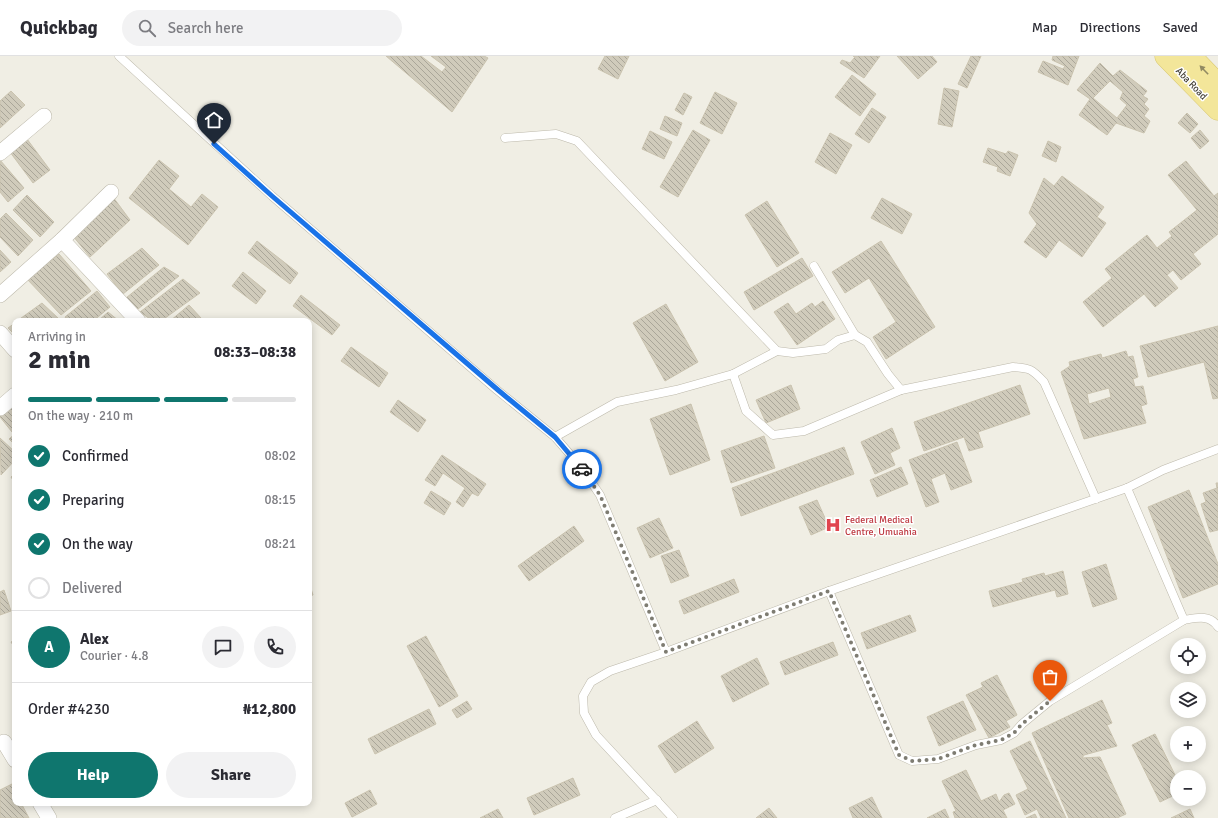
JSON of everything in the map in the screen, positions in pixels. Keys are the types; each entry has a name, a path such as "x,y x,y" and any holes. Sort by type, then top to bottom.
{"main road":[{"name":"Aba Road","path":"1166,56 1218,109"},
{"name":"Aba Road","path":"1190,56 1218,85"}],"street":[{"path":"1,150 44,116"},
{"path":"0,295 62,240 111,192"},
{"path":"62,240 135,318"},
{"path":"0,333 12,347"},
{"path":"0,408 12,398"},
{"path":"6,740 12,753"},
{"path":"42,806 49,818"}],"lane":[{"path":"119,56 272,196 555,437 580,467 600,495 666,652"},
{"path":"505,138 556,134 577,141 777,350 793,353 826,349 838,340 855,335"},
{"path":"814,266 855,335 867,342 888,374 901,390"},
{"path":"555,437 617,402 676,390 733,374 777,350"},
{"path":"733,374 746,411 773,435 804,431 901,390 1013,367 1027,368 1044,382 1096,498"},
{"path":"673,818 596,734 584,713 583,696 591,682 610,671 666,652 829,591 1127,488 1163,470 1218,449"},
{"path":"1127,488 1184,620"},
{"path":"829,591 899,755 912,761 938,759 976,745 1001,740 1014,733 1022,724 1050,701 1184,620 1204,617 1217,624 1218,627"},
{"path":"616,818 657,800"}],"building":[{"path":"386,56 421,56 442,72 446,67 431,56 484,56 488,58 452,112"},
{"path":"605,56 629,56 618,79 598,69"},
{"path":"853,56 880,56 864,78 840,63 842,60 850,63 855,57"},
{"path":"897,56 932,56 937,62 918,79"},
{"path":"971,56 981,56 967,88 958,84"},
{"path":"1053,56 1079,56 1068,85 1038,72 1043,61 1063,69 1065,66 1052,60"},
{"path":"1100,63 1113,76 1120,70 1147,91 1143,96 1148,99 1144,104 1149,109 1144,116 1150,121 1144,133 1116,123 1107,135 1079,115 1090,99 1077,90","holes":["1110,81 1123,92 1120,99 1127,105 1117,118 1093,98"]},
{"path":"852,75 876,94 860,116 835,97"},
{"path":"944,88 959,91 952,127 938,124"},
{"path":"11,91 25,105 0,128 0,101"},
{"path":"715,92 737,103 722,134 700,123"},
{"path":"684,93 692,97 683,115 675,110"},
{"path":"872,108 886,117 869,143 855,134"},
{"path":"1187,113 1198,124 1190,133 1178,123"},
{"path":"665,116 682,123 677,136 660,129"},
{"path":"693,130 710,140 678,197 660,187"},
{"path":"1200,130 1209,141 1200,149 1191,138"},
{"path":"650,131 672,142 664,159 642,149"},
{"path":"830,133 852,145 836,174 815,162"},
{"path":"27,139 50,170 33,183 10,152"},
{"path":"1048,141 1061,147 1056,162 1042,156"},
{"path":"988,148 1006,154 1008,151 1018,155 1010,176 997,171 998,167 983,162"},
{"path":"0,160 24,188 8,202 0,192"},
{"path":"159,160 179,176 169,189 191,207 202,194 218,207 188,245 129,198"},
{"path":"1186,161 1214,196 1218,193 1218,234 1193,254 1201,264 1181,280 1173,270 1167,275 1178,288 1155,307 1144,294 1103,327 1083,302 1112,278 1105,269 1147,235 1157,248 1172,236 1169,232 1197,210 1168,175"},
{"path":"1062,176 1104,207 1097,217 1106,223 1082,257 1059,240 1046,258 1024,242 1037,224 1029,213 1044,178 1054,186"},
{"path":"27,195 54,222 40,237 13,210"},
{"path":"113,197 130,220 90,257 73,236"},
{"path":"882,198 912,214 902,234 871,218"},
{"path":"767,201 799,253 777,267 745,215"},
{"path":"6,213 33,240 18,256 0,237 0,219"},
{"path":"257,241 298,273 290,284 248,253"},
{"path":"881,241 935,327 886,359 873,337 896,322 869,278 845,293 832,272"},
{"path":"142,248 159,265 123,294 107,274"},
{"path":"0,250 11,262 0,272"},
{"path":"59,254 91,291 61,315 27,279"},
{"path":"802,258 813,276 754,310 744,292"},
{"path":"164,267 179,276 138,309 126,298"},
{"path":"243,272 266,291 256,304 232,286"},
{"path":"183,279 200,293 165,318 149,318 140,312"},
{"path":"97,291 110,307 97,318 65,317"},
{"path":"301,295 340,325 332,335 312,320 312,318 309,318 293,306"},
{"path":"823,301 835,319 797,345 774,312 788,303 796,314 812,303 815,307"},
{"path":"42,303 58,318 21,318"},
{"path":"666,304 698,362 665,381 633,323"},
{"path":"189,305 201,318 174,318"},
{"path":"108,312 115,318 101,318"},
{"path":"12,325 12,332 8,328"},
{"path":"1218,326 1218,398 1213,399 1204,362 1148,377 1140,346"},
{"path":"351,347 388,373 379,387 341,361"},
{"path":"1126,351 1128,357 1133,356 1138,377 1133,379 1135,387 1143,386 1147,404 1141,406 1146,423 1084,439 1061,372 1070,366 1069,362 1101,354 1102,358","holes":["1109,388 1111,397 1089,404 1087,394"]},
{"path":"791,385 800,409 766,423 756,400"},
{"path":"1020,385 1030,414 978,432 983,447 969,451 964,437 924,451 914,422"},
{"path":"398,400 426,420 418,432 390,412"},
{"path":"12,403 12,432 0,417 0,413"},
{"path":"691,404 710,460 670,475 650,419"},
{"path":"892,428 900,448 890,453 895,465 875,474 861,442"},
{"path":"764,436 775,468 731,483 721,451"},
{"path":"0,438 12,449 12,463 1,475"},
{"path":"957,442 972,482 951,490 945,473 931,479 939,502 926,507 909,460"},
{"path":"844,447 854,474 741,516 732,488"},
{"path":"442,455 486,484 478,496 472,493 463,507 456,502 465,488 443,473 435,486 425,480"},
{"path":"901,467 908,484 877,497 870,480"},
{"path":"1216,483 1218,483 1218,530 1210,532 1201,504 1206,502 1203,493 1217,488"},
{"path":"1189,490 1218,564 1218,584 1183,598 1148,507"},
{"path":"431,491 451,503 444,515 424,503"},
{"path":"817,500 829,527 811,535 799,507"},
{"path":"659,518 673,548 650,558 637,528"},
{"path":"574,526 584,541 529,581 518,566"},
{"path":"679,550 689,576 671,583 661,556"},
{"path":"1106,564 1117,599 1093,607 1082,572"},
{"path":"1063,571 1068,594 1057,597 1055,590 993,607 989,591 1023,582 1022,579 1044,573 1045,576"},
{"path":"734,579 739,592 684,614 679,601"},
{"path":"4,590 11,611 0,615 0,592"},
{"path":"910,615 916,631 867,649 861,633"},
{"path":"426,636 458,696 439,707 407,646"},
{"path":"833,642 838,655 785,675 780,662"},
{"path":"757,658 769,684 733,702 721,676"},
{"path":"997,675 1017,715 1006,721 1010,727 989,738 966,695 983,687 981,683"},
{"path":"1102,700 1112,723 1107,725 1117,746 1084,755 1082,758 1100,757 1126,814 1117,818 1069,818 1032,733"},
{"path":"467,701 472,709 457,718 452,710"},
{"path":"963,701 976,730 939,746 927,717"},
{"path":"429,709 436,724 375,754 368,739"},
{"path":"697,721 714,748 675,773 658,746"},
{"path":"1155,734 1173,770 1170,770 1170,797 1160,802 1132,745"},
{"path":"1030,741 1066,818 1041,818 1037,809 1025,815 1016,795 1028,789 1010,751"},
{"path":"966,770 981,801 996,794 999,802 1004,795 1009,793 1015,804 1003,810 1007,818 955,818 953,812 956,811 942,781"},
{"path":"573,778 580,795 534,815 527,798"},
{"path":"12,784 12,806 23,806 29,818 0,818 0,790"},
{"path":"370,790 377,804 352,817 345,803"},
{"path":"872,797 882,818 853,818 849,808"},
{"path":"769,808 777,818 756,818"},
{"path":"498,809 503,818 480,818"},
{"path":"945,809 949,818 927,818"},
{"path":"1190,809 1194,818 1171,818"},
{"path":"1035,814 1037,818 1026,818"}],"way so far":[{"path":"582,469 600,495 666,652 829,591 899,755 912,761 938,759 976,745 1001,740 1014,733 1022,724 1050,701"}],"place":[{"name":"Federal Medical Centre, Umuahia","path":"833,525"}],"route":[{"path":"214,144 272,196 555,437 582,469"}]}
